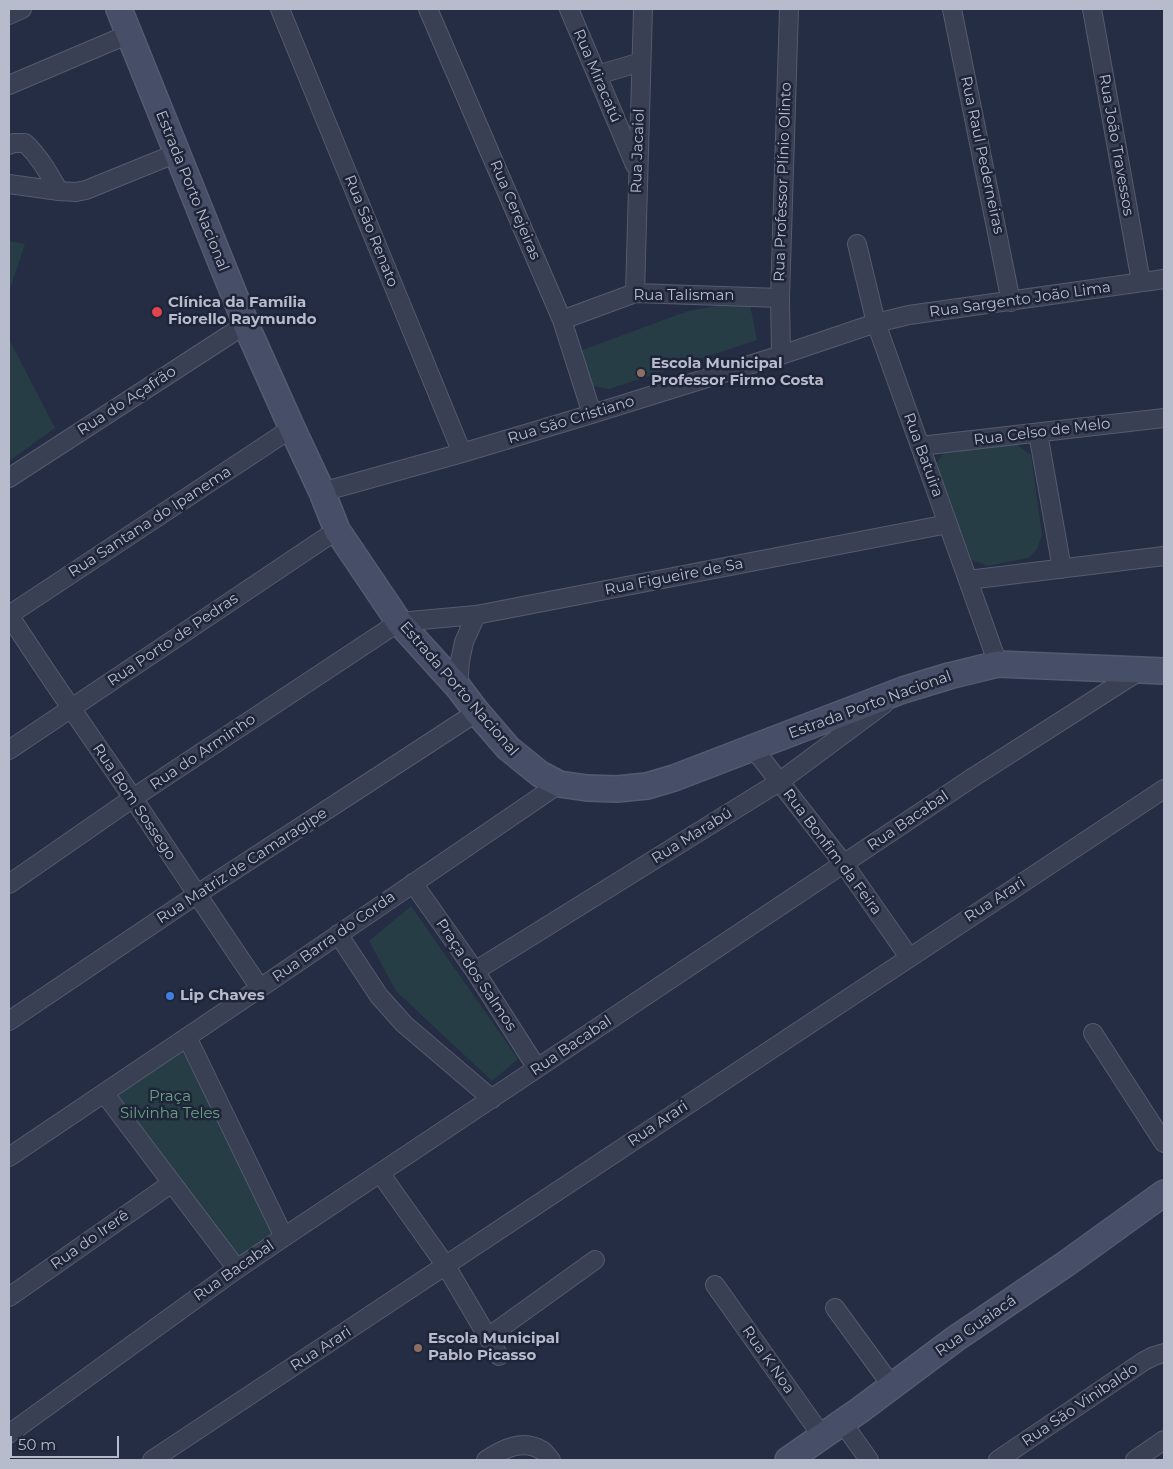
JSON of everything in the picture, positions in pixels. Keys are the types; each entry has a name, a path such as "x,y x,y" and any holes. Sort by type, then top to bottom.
{"street":[{"path":"9,15 22,9"},
{"name":"Estrada Porto Nacional","path":"118,9 246,324 322,492 337,530 399,622 458,687 508,748 540,774 559,784 587,788 617,789 646,786 674,778 902,690 998,664 1153,670"},
{"name":"Rua São Renato","path":"280,9 462,453"},
{"name":"Rua Cerejeiras","path":"428,9 562,320 592,414"},
{"name":"Rua Miracatú","path":"569,9 638,170"},
{"name":"Rua Jacaiol","path":"635,293 643,9"},
{"name":"Rua Professor Plínio Olinto","path":"782,355 780,298 789,9"},
{"name":"Rua Raul Pederneiras","path":"952,9 1011,302"},
{"name":"Rua João Travessos","path":"1092,9 1141,282"},
{"path":"9,85 129,34"},
{"path":"597,75 641,62"},
{"path":"9,145 25,143 45,166 59,191"},
{"path":"9,184 76,192 86,190 177,153"},
{"name":"Rua Batuira","path":"857,244 876,323 998,664"},
{"name":"Rua Sargento João Lima","path":"876,323 909,315 1164,280"},
{"name":"Rua Talisman","path":"562,320 635,293 780,298"},
{"name":"Rua São Cristiano","path":"322,492 592,414 782,355 876,323"},
{"name":"Rua do Açafrão","path":"9,478 246,324"},
{"name":"Rua Celso de Melo","path":"920,446 1164,418"},
{"name":"Rua Santana do Ipanema","path":"9,615 292,428"},
{"path":"1038,432 1062,569"},
{"name":"Rua Figueire de Sa","path":"399,622 476,615 948,524"},
{"name":"Rua Porto de Pedras","path":"9,750 337,530"},
{"path":"968,580 1164,556"},
{"name":"Rua Bom Sossego","path":"9,615 260,988"},
{"path":"458,687 464,642 476,615"},
{"name":"Rua do Arminho","path":"9,884 133,798 399,622"},
{"name":"Rua Bacabal","path":"9,1434 284,1236 964,784 1153,670"},
{"name":"Rua Marabú","path":"475,971 779,782 902,690"},
{"name":"Rua Matriz de Camaragipe","path":"9,1021 196,895 477,712"},
{"name":"Rua Bonfim da Feira","path":"753,748 844,864 909,957"},
{"name":"Rua Barra do Corda","path":"9,1157 559,784"},
{"name":"Rua Arari","path":"152,1460 1164,789"},
{"name":"Praça dos Salmos","path":"413,882 475,971 537,1068"},
{"path":"338,934 379,996 404,1024 492,1099"},
{"path":"1094,1033 1164,1143"},
{"path":"187,1037 284,1236"},
{"path":"104,1093 237,1269"},
{"path":"380,1173 446,1266 499,1356"},
{"name":"Rua do Irerê","path":"9,1297 172,1183"},
{"name":"Rua Guaiacá","path":"788,1460 955,1339 1067,1263 1164,1193"},
{"path":"488,1337 595,1260"},
{"name":"Rua K Noa","path":"715,1285 822,1436"},
{"path":"834,1308 892,1386"},
{"name":"Rua São Vinibaldo","path":"998,1460 1144,1361 1164,1353"},
{"path":"842,1422 869,1460"},
{"path":"1135,1460 1164,1440"},
{"path":"486,1460 500,1451 513,1446 528,1445 543,1451 551,1460"}],"green space":[{"path":"9,241 25,244 9,292"},
{"path":"749,300 757,340 609,389 593,386 580,351 688,311"},
{"path":"9,339 55,428 9,461"},
{"path":"1012,441 1031,455 1042,535 1037,549 1028,558 988,566 972,560 938,476 937,462 945,451"},
{"path":"411,906 518,1059 492,1081 396,991 369,941"},
{"name":"Praça Silvinha Teles","path":"183,1049 276,1234 237,1261 115,1094"}],"place":[{"name":"Clínica da Família Fiorello Raymundo","path":"157,312"},
{"name":"Escola Municipal Professor Firmo Costa","path":"641,373"},
{"name":"Lip Chaves","path":"170,996"},
{"name":"Escola Municipal Pablo Picasso","path":"418,1348"}]}
